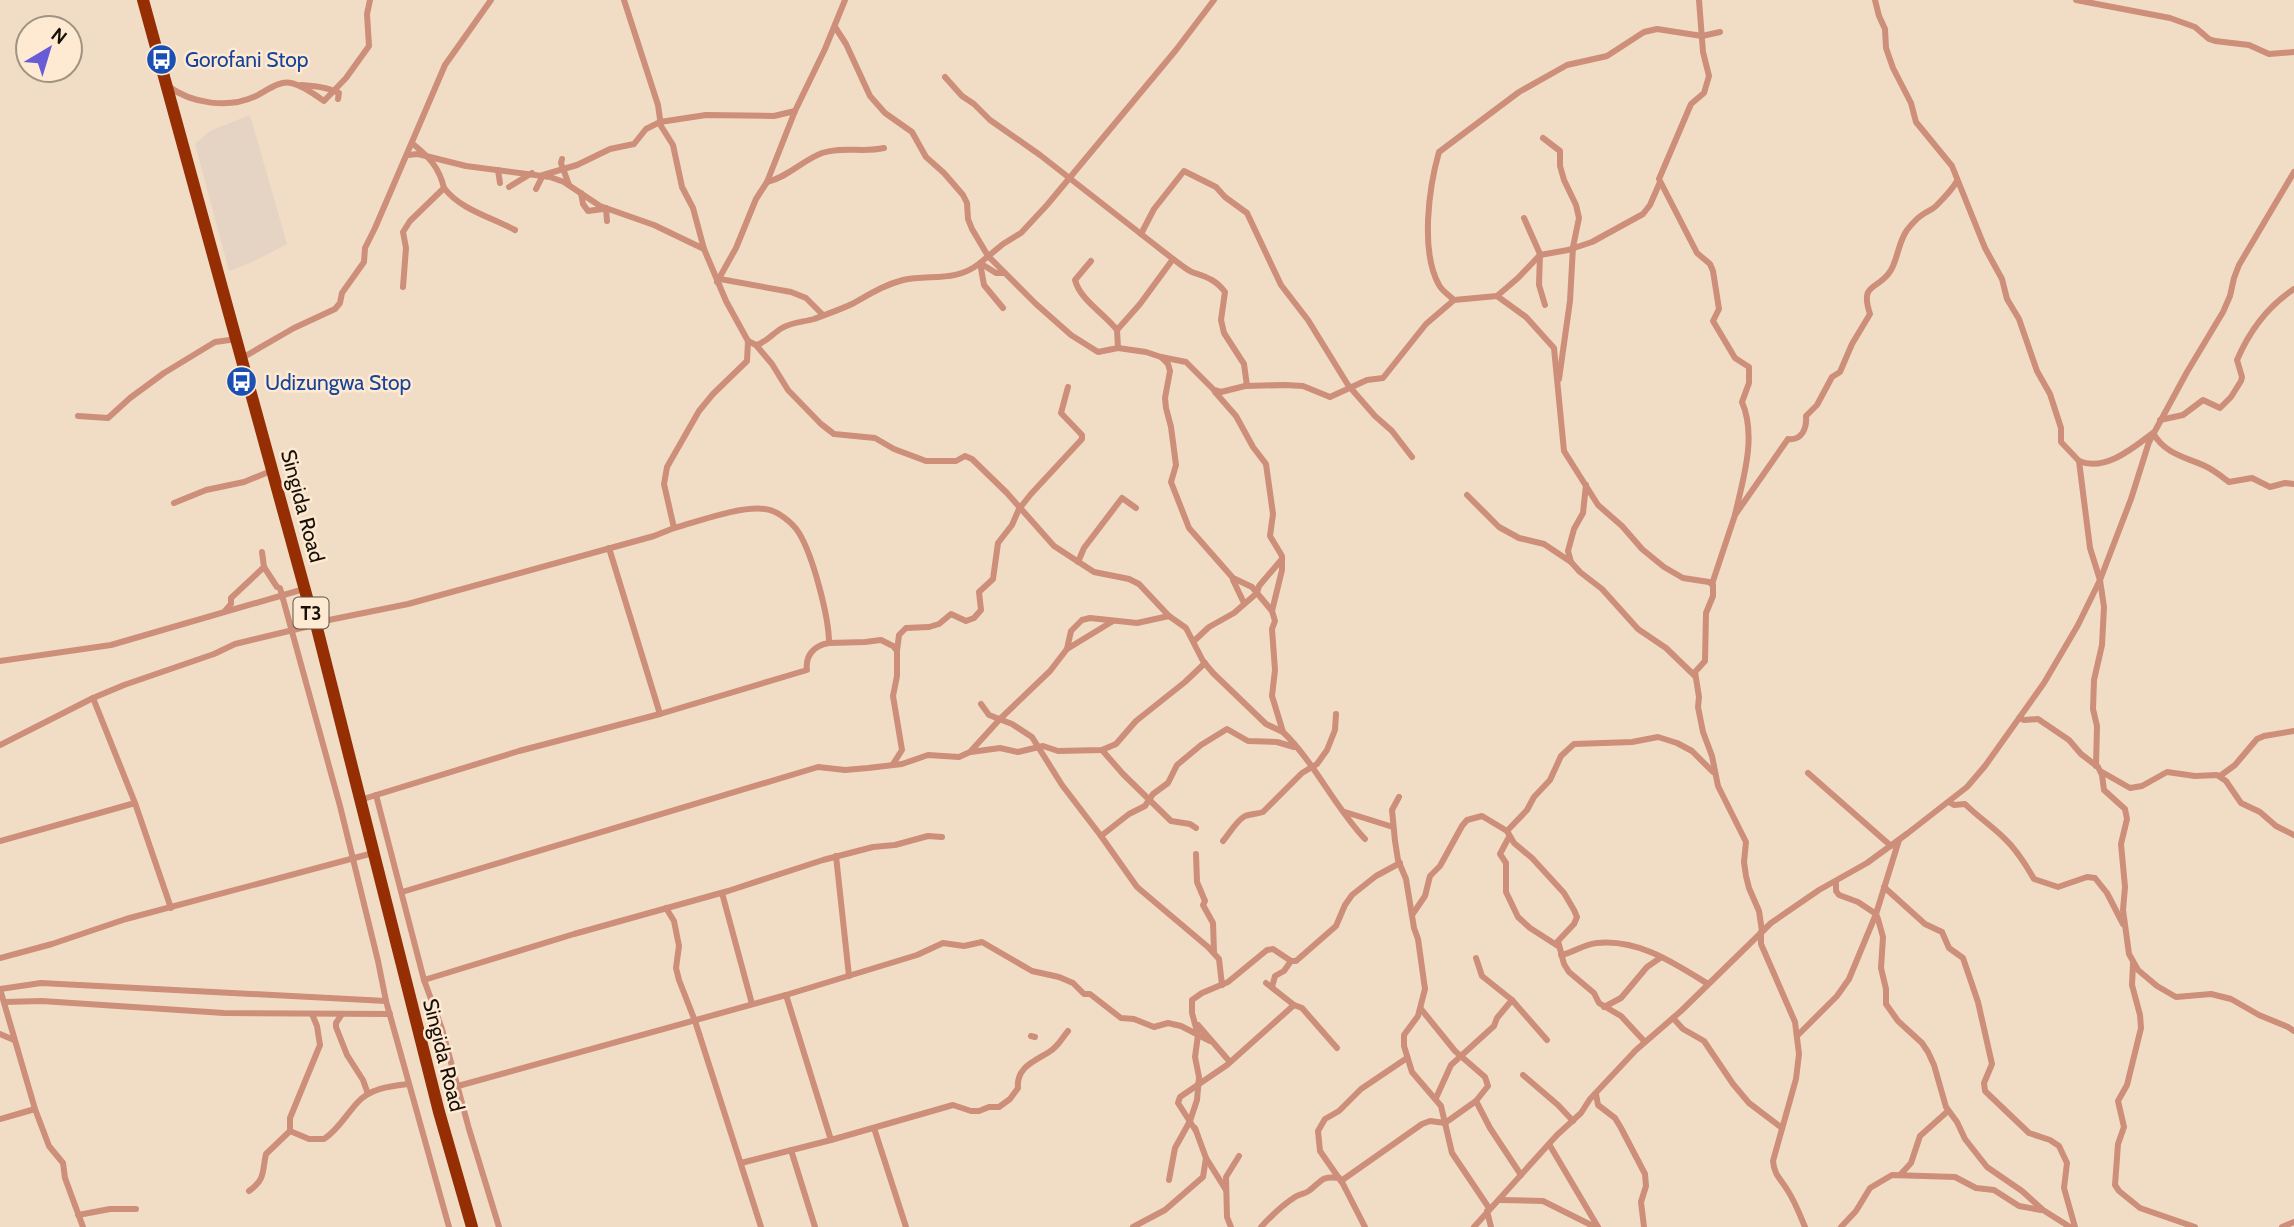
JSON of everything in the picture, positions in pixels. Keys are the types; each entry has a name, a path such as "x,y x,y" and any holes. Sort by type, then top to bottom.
{"highway":[{"name":"Singida Road","path":"143,0 315,624 439,1112 471,1227"}],"street":[{"path":"166,84 181,94 215,104 237,103 290,82 324,101 335,91 369,46 367,13 370,0"},
{"path":"242,358 294,328 335,309 340,303 342,293 364,262 368,239 449,59 491,0"},
{"path":"624,0 658,105 662,129 678,159 682,187 693,208 704,249 748,341 747,361 699,411 665,472 664,484 674,528"},
{"path":"718,280 767,182 795,111 845,0"},
{"path":"756,345 783,327 823,315 853,303 870,291 899,281 917,277 962,275 1021,233 1176,50 1214,0"},
{"path":"1214,390 1229,391 1247,386 1303,386 1331,397 1367,380 1383,378 1426,324 1454,300 1497,296 1540,255 1591,242 1643,214 1650,205 1660,182 1662,168 1691,104 1704,93 1709,76 1703,52 1699,0"},
{"path":"1875,0 1885,29 1886,48 1893,68 1911,103 1916,122 1946,158 2002,279 2007,299 2019,319 2037,371 2050,394 2062,428 2061,442 2079,461 2089,465 2120,456 2153,433"},
{"path":"2076,0 2170,18 2194,27 2209,39 2249,45 2269,54 2294,52"},
{"path":"835,27 846,44 870,96 885,113 912,132 926,158 951,180 963,195 972,229 988,256 1004,274 1078,340 1098,352 1118,348 1186,362 1236,416 1253,447 1265,460 1270,484 1273,514 1270,536 1282,559 1272,611"},
{"path":"1454,300 1440,288 1434,274 1429,246 1431,191 1439,152 1519,92 1567,65 1606,55 1644,32 1657,29 1702,36 1720,32"},
{"path":"945,77 990,120 1069,177 1173,259 1190,271 1208,276 1219,284 1225,292 1220,320 1224,333 1244,364 1247,386"},
{"path":"295,84 319,86 335,91 339,93 338,99"},
{"path":"536,189 543,175 577,165 610,149 634,144 646,129 660,122 706,115 775,116 795,111"},
{"path":"1543,138 1560,150 1560,166 1579,218 1573,247 1570,301 1558,385"},
{"path":"412,144 438,168 444,188 450,196 477,213 515,230"},
{"path":"767,182 823,153 884,148"},
{"path":"408,155 423,155 457,165 543,175 569,185 581,196 607,210 666,230 704,249"},
{"path":"562,159 569,185"},
{"path":"498,170 500,184"},
{"path":"1141,234 1154,209 1184,170 1216,187 1247,213 1281,285 1308,320 1350,387 1392,431 1412,457"},
{"path":"1474,1227 1645,1042 1763,931 1804,900 1891,846 1967,787 1985,766 2064,652 2100,580 2153,433 2227,304 2239,265 2294,172"},
{"path":"509,187 531,173"},
{"path":"1735,515 1771,466 1780,448 1788,439 1795,440 1801,436 1807,424 1807,415 1817,405 1832,377 1840,372 1852,344 1870,314 1865,299 1868,292 1886,277 1892,268 1899,244 1908,228 1921,215 1935,208 1957,181"},
{"path":"1660,182 1698,253 1710,264 1713,271 1719,309 1713,321 1735,359 1749,367 1749,383 1742,402 1749,435 1735,515 1712,584 1713,596 1706,613 1705,661 1695,676 1704,738 1712,756 1714,774 1745,842 1746,876 1759,911 1763,931 1761,944 1795,1022 1800,1063 1773,1161 1775,1174 1787,1189 1805,1227"},
{"path":"403,287 406,248 403,232 410,221 444,188"},
{"path":"571,202 581,196"},
{"path":"607,210 607,221"},
{"path":"1524,218 1540,255 1539,285 1545,305"},
{"path":"1117,330 1173,259"},
{"path":"1091,261 1075,280 1077,287 1117,330 1118,348"},
{"path":"980,263 996,273 1004,274"},
{"path":"980,263 984,285 1003,308"},
{"path":"718,280 791,292 806,298 823,315"},
{"path":"2160,420 2183,415 2203,400 2220,408 2227,403 2241,381 2238,360 2249,337 2266,313 2294,289"},
{"path":"1497,296 1526,317 1554,348 1565,456 1598,505 1649,555 1682,578 1712,584"},
{"path":"78,416 108,418 164,373 215,342 237,339"},
{"path":"748,341 756,345 772,364 782,384 830,431 844,436 875,439 926,461 956,461 967,457 1007,494 1054,546 1094,572 1129,579 1139,584 1169,617 1186,628 1213,673 1259,717 1283,732 1365,839"},
{"path":"1161,357 1168,364 1170,371 1165,398 1176,464 1171,482 1189,528 1230,575 1244,603"},
{"path":"891,765 896,762 902,750 893,696 899,635 906,628 939,624 951,614 966,621 974,618 981,610 979,592 993,579 998,542 1012,525 1019,509 1082,439 1082,435 1061,413 1068,387"},
{"path":"2153,433 2165,449 2209,467 2229,482 2252,478 2270,486 2294,484"},
{"path":"2079,461 2104,616 2102,645 2094,680 2093,709 2097,726 2098,769 2104,790 2123,806 2127,814 2121,844 2125,880 2123,910 2129,954 2133,964 2132,985 2141,1021 2127,1085 2118,1101 2124,1127 2118,1144 2115,1185 2140,1208 2195,1227"},
{"path":"174,503 206,490 244,482 273,470"},
{"path":"1571,562 1568,551 1574,529 1583,513 1586,484"},
{"path":"1467,495 1499,527 1519,538 1544,544 1571,562 1602,589 1638,629 1667,648 1695,676"},
{"path":"1078,562 1084,548 1122,498 1136,508"},
{"path":"0,745 93,698 214,654 235,643 408,604 654,536 674,528 760,509 768,509 791,523 800,533 810,558 829,626 829,643"},
{"path":"609,548 660,714"},
{"path":"262,552 264,567 277,587 280,587 293,630 353,858 386,1001 449,1227"},
{"path":"1194,641 1257,593 1259,586 1282,559"},
{"path":"224,612 231,604 231,598 264,567"},
{"path":"1230,575 1252,587 1272,611 1275,621 1272,632 1275,670 1272,696 1283,732"},
{"path":"0,661 111,645 305,588"},
{"path":"1067,649 1071,631 1082,620 1090,618 1137,622 1169,617"},
{"path":"970,752 1050,671 1067,649 1113,621"},
{"path":"360,800 554,741 660,714 807,670 806,662 810,653 823,644 881,640 897,651"},
{"path":"402,892 818,767 845,770 891,765 928,755 959,757 970,752 1000,748 1018,752 1043,746 1058,751 1102,750 1116,744 1136,721 1205,663"},
{"path":"93,698 135,803 172,908"},
{"path":"981,704 987,713 1032,737 1062,785 1137,887 1219,959 1222,985"},
{"path":"1223,841 1238,821 1247,815 1263,812 1302,773 1312,767 1327,750 1335,730 1336,714"},
{"path":"2019,718 2038,719 2059,732 2098,769 2130,788 2142,786 2167,772 2220,776 2227,781 2241,803 2260,812 2276,826 2294,835"},
{"path":"1101,836 1129,814 1145,806 1167,783 1174,769 1194,750 1227,729 1248,741 1296,747"},
{"path":"2220,776 2235,765 2258,739 2294,731"},
{"path":"1558,946 1522,922 1506,892 1506,863 1500,855 1508,834 1550,779 1561,756 1574,744 1632,742 1658,737 1685,746 1697,754 1714,774"},
{"path":"902,750 915,760"},
{"path":"1102,750 1171,821 1190,824 1196,828"},
{"path":"1808,773 1891,846"},
{"path":"376,795 424,980 442,1029 499,1227"},
{"path":"1399,797 1392,810 1393,827 1406,879 1424,982 1421,1009 1404,1035 1407,1058 1412,1072 1441,1106 1452,1153 1488,1210 1490,1227"},
{"path":"1949,802 1954,805 1965,804 1978,818 2006,839 2034,879 2058,887 2087,877 2095,878 2107,893 2126,928"},
{"path":"0,841 135,803"},
{"path":"1343,811 1393,827"},
{"path":"1412,915 1425,896 1430,876 1440,866 1467,820 1482,817 1508,834 1564,893 1577,917 1574,925 1561,936 1558,946 1569,972 1594,993 1599,1003 1620,1016 1645,1042"},
{"path":"424,980 574,934 722,893 836,856 928,836 942,836"},
{"path":"1797,1036 1845,986 1876,914 1899,840"},
{"path":"0,958 126,919 373,853"},
{"path":"1196,854 1197,882 1205,901 1203,905 1213,923 1214,954"},
{"path":"836,856 849,976"},
{"path":"1169,1180 1175,1148 1191,1119 1198,1086 1195,1057 1198,1035 1192,1000 1228,982 1267,950 1273,949 1291,961 1296,961 1336,926 1352,895 1376,876 1400,863"},
{"path":"1836,882 1839,895 1858,902 1876,914 1882,930 1881,968 1886,1004 1898,1021 1928,1052 1948,1111 1980,1161 2022,1191 2043,1210 2073,1227"},
{"path":"1884,887 1926,924 1942,932 1949,948 1963,958 1978,1002 1992,1064 1984,1083 1985,1091 2029,1133 2050,1139 2059,1146 2067,1163 2064,1188 2073,1227"},
{"path":"722,893 752,1004"},
{"path":"666,908 674,921 677,935 679,952 676,968 679,980 695,1021 761,1227"},
{"path":"458,1086 786,995 917,955 943,943 964,946 982,942 1032,971 1073,983 1084,994 1090,994 1121,1018 1134,1019 1154,1027 1168,1023 1181,1026 1210,1041"},
{"path":"1561,955 1600,942 1637,946 1652,951 1708,984"},
{"path":"1476,958 1482,976 1512,1000 1547,1040"},
{"path":"1604,1007 1621,998 1647,967 1660,958"},
{"path":"1291,961 1269,985 1294,1005 1302,1008 1337,1048"},
{"path":"2133,964 2157,986 2176,997 2211,994 2231,999 2294,1031"},
{"path":"83,1227 65,1178 63,1163 50,1146 35,1109 0,989 41,983 386,1001"},
{"path":"786,995 831,1140"},
{"path":"1436,1098 1451,1065 1494,1026 1512,1000"},
{"path":"4,1002 43,1001 224,1013 390,1014"},
{"path":"1226,1190 1206,1158 1191,1119 1178,1103 1180,1097 1230,1062 1294,1005"},
{"path":"1261,1227 1273,1213 1310,1190 1322,1179 1340,1179 1430,1121 1445,1123 1476,1101 1488,1086 1485,1077 1461,1056 1421,1009"},
{"path":"248,1191 255,1187 262,1177 266,1154 290,1131 290,1118 320,1045 313,1014"},
{"path":"342,1014 335,1027 368,1094"},
{"path":"1673,1018 1683,1029 1704,1041 1749,1103 1782,1128"},
{"path":"1195,1021 1230,1062"},
{"path":"741,1163 953,1105 971,1111 999,1107 1010,1100 1018,1088 1020,1072 1038,1057 1051,1051 1068,1031"},
{"path":"0,1034 14,1040"},
{"path":"1365,1227 1340,1179 1320,1151 1318,1131 1325,1119 1339,1111 1361,1089 1407,1058"},
{"path":"1523,1075 1573,1121"},
{"path":"290,1131 309,1139 327,1138 368,1094 383,1088 408,1084"},
{"path":"1596,1094 1598,1105 1615,1118 1645,1174 1646,1186 1641,1202 1644,1227"},
{"path":"1476,1101 1521,1175"},
{"path":"0,1119 35,1109"},
{"path":"1900,1175 1911,1163 1920,1136 1948,1111"},
{"path":"874,1128 906,1227"},
{"path":"1549,1144 1597,1227"},
{"path":"791,1150 815,1227"},
{"path":"1231,1227 1227,1217 1226,1177 1239,1157"},
{"path":"1133,1227 1165,1210 1203,1177 1206,1158"},
{"path":"1841,1227 1856,1211 1870,1188 1887,1177 1900,1175 1960,1178 1976,1188 1994,1190 2019,1206 2043,1210"},
{"path":"1499,1200 1543,1201 1597,1227"},
{"path":"78,1215 110,1209 136,1209"},
{"path":"2282,1227 2294,1222"}],"shaded area":[{"path":"250,115 287,244 229,271 195,144 210,131"}],"place":[{"name":"Gorofani Stop","path":"162,59"},
{"name":"Udizungwa Stop","path":"242,382"}]}
